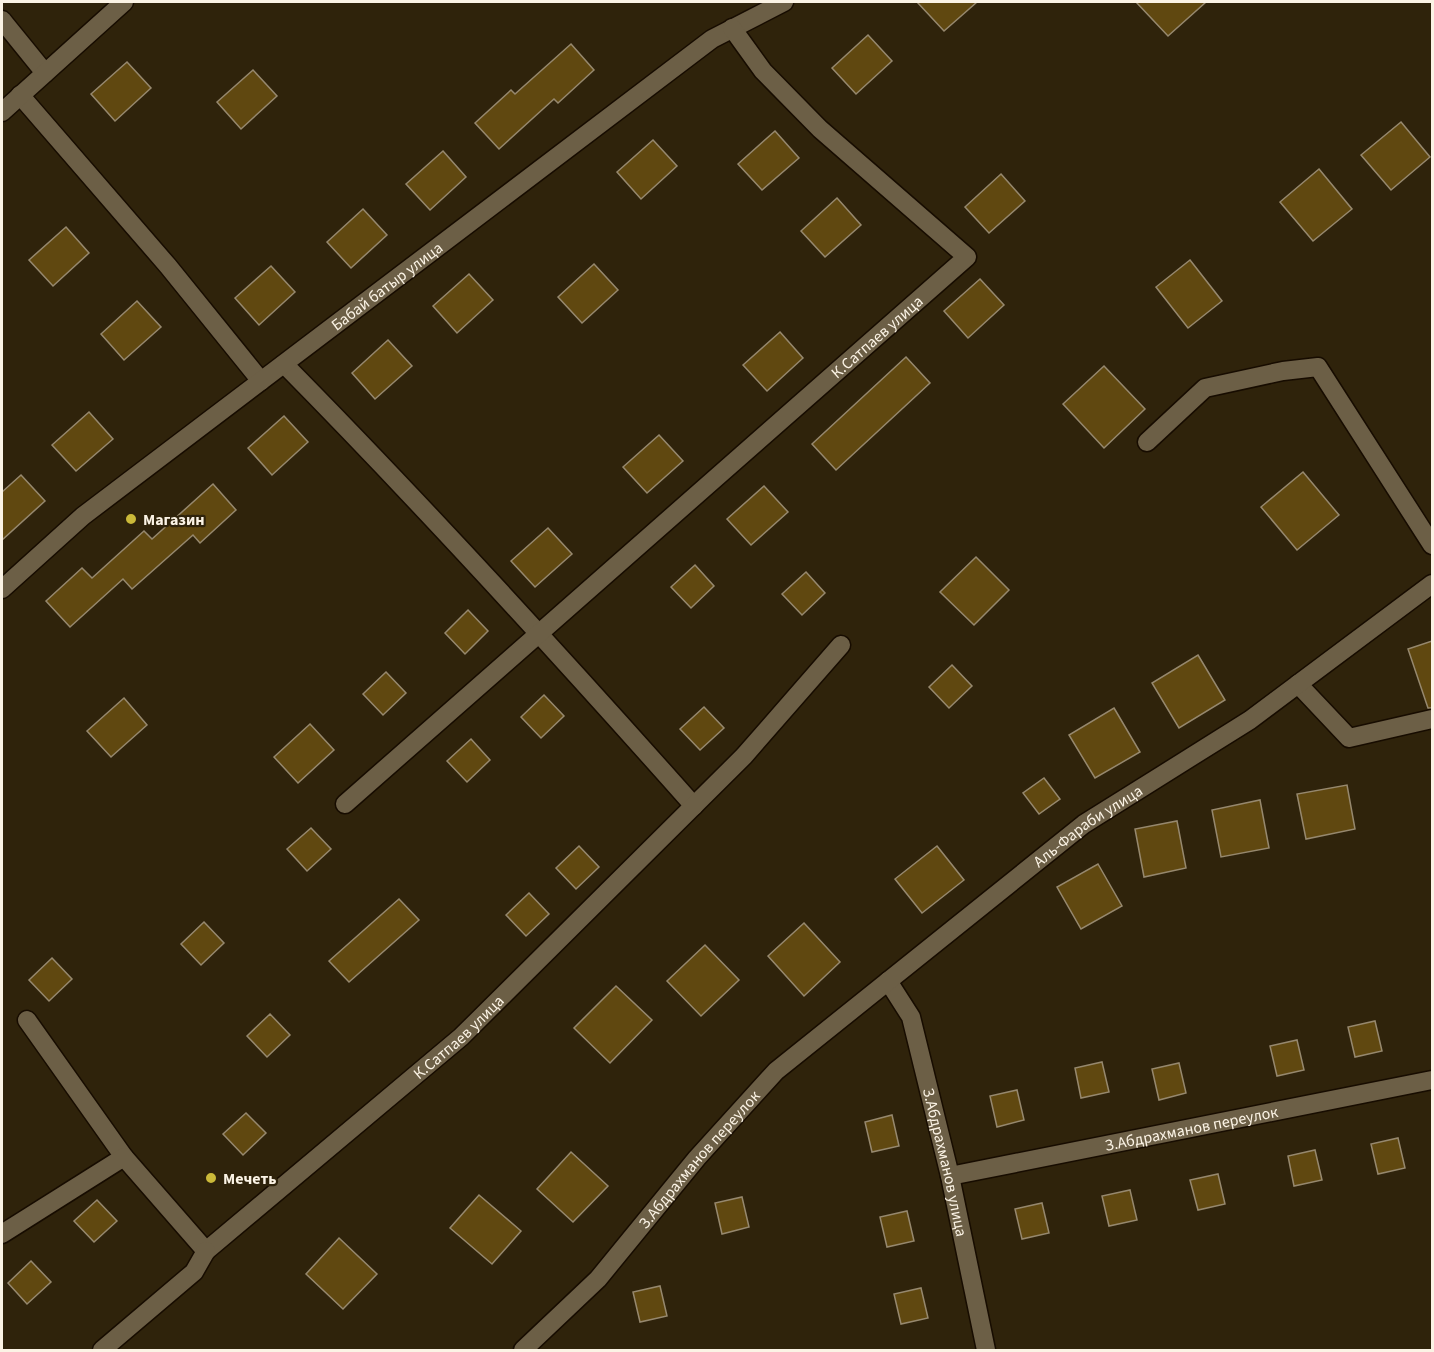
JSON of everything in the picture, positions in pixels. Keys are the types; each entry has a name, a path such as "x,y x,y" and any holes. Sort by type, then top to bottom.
{"street":[{"path":"2,112 124,2"},
{"name":"Бабай батыр улица","path":"2,589 83,516 712,39 784,2"},
{"path":"2,20 45,73"},
{"name":"К.Сатпаев улица","path":"345,804 967,257 956,245 890,192 820,129 763,71 732,28"},
{"path":"20,95 168,266 261,381"},
{"path":"284,364 403,484 540,632 694,806"},
{"path":"1147,442 1205,388 1283,371 1318,367 1432,545"},
{"name":"Аль-Фараби улица","path":"888,981 1084,824 1250,720 1432,584"},
{"name":"К.Сатпаев улица","path":"102,1350 194,1272 206,1251 461,1037 744,756 841,645"},
{"path":"1298,684 1349,738 1432,719"},
{"name":"З.Абдрахманов улица","path":"888,981 911,1017 950,1176 986,1350"},
{"name":"З.Абдрахманов переулок","path":"523,1350 598,1279 697,1158 776,1071 888,981"},
{"path":"27,1020 124,1157 206,1251"},
{"name":"З.Абдрахманов переулок","path":"950,1176 1432,1080"},
{"path":"2,1234 124,1157"}],"building":[{"path":"917,2 977,2 944,31"},
{"path":"1136,2 1206,2 1168,36"},
{"path":"868,35 892,61 856,94 832,68"},
{"path":"571,44 594,70 558,103 554,99 499,149 475,123 511,90 515,94"},
{"path":"127,62 151,88 115,121 91,94"},
{"path":"253,70 277,96 241,129 217,102"},
{"path":"1401,122 1430,157 1391,190 1361,155"},
{"path":"775,131 799,158 762,190 738,164"},
{"path":"653,140 677,166 641,199 617,172"},
{"path":"443,151 466,177 430,210 406,184"},
{"path":"1319,169 1352,209 1313,241 1280,202"},
{"path":"1001,174 1025,201 989,233 965,207"},
{"path":"837,198 861,225 825,257 801,231"},
{"path":"363,209 387,235 351,268 327,242"},
{"path":"66,227 89,253 53,286 29,260"},
{"path":"1190,260 1222,301 1188,328 1156,287"},
{"path":"594,264 618,290 582,323 558,297"},
{"path":"271,266 295,292 259,325 235,298"},
{"path":"469,274 493,300 457,333 433,306"},
{"path":"980,279 1004,305 968,338 944,311"},
{"path":"137,301 161,327 124,360 101,334"},
{"path":"780,332 803,358 767,391 743,365"},
{"path":"388,340 412,366 375,399 352,373"},
{"path":"906,357 930,383 836,470 812,444"},
{"path":"1104,366 1145,409 1104,448 1063,404"},
{"path":"89,412 113,439 76,471 52,445"},
{"path":"284,416 308,442 272,475 248,448"},
{"path":"659,435 683,461 647,493 623,467"},
{"path":"1303,472 1339,515 1297,550 1261,507"},
{"path":"21,475 45,501 2,540 2,492"},
{"path":"213,484 236,510 200,543 193,535 132,589 123,579 70,627 46,601 82,568 92,578 144,531 152,539"},
{"path":"764,486 788,512 751,545 727,519"},
{"path":"548,528 572,554 535,587 511,561"},
{"path":"976,557 1009,590 974,625 940,592"},
{"path":"695,565 714,586 691,608 671,587"},
{"path":"806,572 825,593 802,615 782,594"},
{"path":"468,610 488,631 465,654 445,633"},
{"path":"1432,641 1432,708 1428,708 1408,649"},
{"path":"1198,655 1225,700 1179,728 1152,683"},
{"path":"952,665 972,686 949,708 929,687"},
{"path":"386,672 406,693 383,715 363,694"},
{"path":"544,695 564,716 541,738 521,717"},
{"path":"124,698 147,725 111,757 87,731"},
{"path":"704,707 724,728 700,750 680,729"},
{"path":"1114,708 1140,752 1095,778 1069,735"},
{"path":"310,724 334,750 298,783 274,757"},
{"path":"471,739 490,760 467,782 447,761"},
{"path":"1044,778 1060,799 1039,814 1023,793"},
{"path":"1347,785 1355,829 1306,839 1297,794"},
{"path":"1260,800 1269,848 1221,857 1212,810"},
{"path":"1177,821 1186,868 1144,877 1135,829"},
{"path":"311,828 331,849 307,871 287,849"},
{"path":"579,846 599,867 576,889 556,868"},
{"path":"937,846 964,880 922,913 895,879"},
{"path":"1098,864 1122,906 1081,929 1057,887"},
{"path":"529,893 549,914 526,936 506,915"},
{"path":"399,899 419,920 349,982 329,961"},
{"path":"204,922 224,943 201,965 181,944"},
{"path":"804,923 840,962 804,996 768,956"},
{"path":"705,945 739,980 701,1016 667,981"},
{"path":"52,958 72,979 49,1001 29,980"},
{"path":"616,986 652,1020 610,1063 574,1028"},
{"path":"270,1014 290,1035 267,1057 247,1036"},
{"path":"1375,1021 1382,1051 1355,1057 1348,1027"},
{"path":"1297,1040 1304,1070 1277,1076 1270,1046"},
{"path":"1102,1062 1109,1092 1081,1098 1075,1068"},
{"path":"1179,1063 1186,1093 1159,1100 1152,1069"},
{"path":"1017,1090 1024,1120 997,1127 990,1096"},
{"path":"246,1113 266,1133 243,1155 223,1134"},
{"path":"892,1115 899,1146 872,1152 865,1122"},
{"path":"1398,1138 1405,1168 1378,1174 1371,1144"},
{"path":"1315,1150 1322,1180 1294,1186 1288,1156"},
{"path":"571,1152 608,1186 573,1222 537,1189"},
{"path":"1218,1174 1225,1204 1198,1210 1190,1180"},
{"path":"1130,1190 1137,1220 1109,1226 1102,1196"},
{"path":"479,1195 521,1231 492,1264 450,1228"},
{"path":"742,1197 749,1227 722,1234 715,1203"},
{"path":"97,1200 117,1221 94,1242 74,1221"},
{"path":"1042,1203 1049,1233 1022,1239 1015,1209"},
{"path":"907,1211 914,1241 887,1247 880,1217"},
{"path":"339,1238 377,1274 343,1309 306,1274"},
{"path":"31,1261 51,1282 27,1304 8,1283"},
{"path":"660,1286 667,1316 640,1322 633,1292"},
{"path":"921,1288 928,1318 901,1324 894,1294"}],"place":[{"name":"Магазин","path":"131,519"},
{"name":"Мечеть","path":"211,1178"}]}
